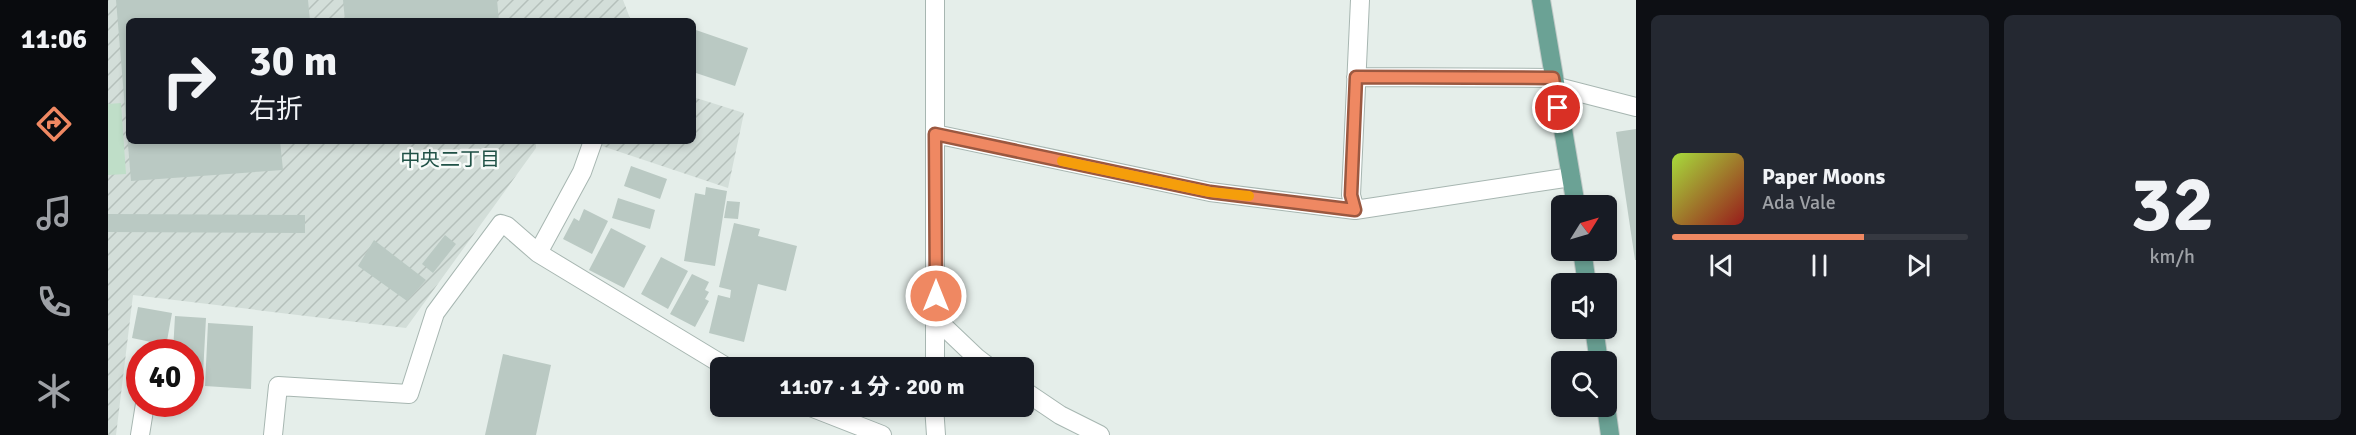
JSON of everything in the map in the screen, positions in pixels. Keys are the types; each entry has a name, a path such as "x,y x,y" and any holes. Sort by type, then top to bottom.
{"main road":[{"path":"1541,0 1553,82 1574,195"},
{"path":"1608,417 1610,435"}],"street":[{"path":"935,0 935,357"},
{"path":"1355,210 1351,195 1360,0"},
{"path":"1356,77 1553,82 1636,106"},
{"path":"935,134 1210,192 1355,210 1571,177"},
{"path":"537,253 582,172 591,144"},
{"path":"273,435 278,386 408,394 435,313 501,224 507,226 537,253 710,357"},
{"path":"936,319 976,357"},
{"path":"1034,397 1060,415 1100,435"},
{"path":"140,435 143,417"},
{"path":"836,417 882,435"},
{"path":"935,417 936,435"}],"shaded area":[{"path":"108,0 623,0 630,18 126,18 126,144 536,144 536,148 406,328 133,295 116,435 108,435"},
{"path":"696,98 744,113 728,188 599,145 696,144"}],"green space":[{"path":"121,103 126,174 108,175 108,104"}],"building":[{"path":"116,0 308,0 310,18 126,18 126,121"},
{"path":"343,0 497,0 499,18 345,18"},
{"path":"696,30 748,48 735,86 696,73"},
{"path":"1636,129 1636,260 1635,260 1616,132"},
{"path":"128,144 280,144 283,170 131,181"},
{"path":"631,166 667,179 660,199 624,186"},
{"path":"706,187 727,191 715,266 684,261 695,193 705,195"},
{"path":"618,198 655,210 650,229 612,218"},
{"path":"727,201 740,202 738,219 724,218"},
{"path":"584,209 608,221 592,254 563,239 574,218 579,221"},
{"path":"108,214 305,215 305,233 108,232"},
{"path":"734,223 760,229 758,236 797,246 786,291 758,284 744,342 709,333 718,295 730,298 731,290 719,287"},
{"path":"611,228 646,246 624,288 589,270"},
{"path":"445,235 456,244 433,273 422,264"},
{"path":"374,240 426,280 407,301 358,266"},
{"path":"661,257 688,271 668,309 641,294"},
{"path":"692,274 709,282 705,290 709,292 705,299 709,301 695,327 670,314"},
{"path":"138,307 172,313 167,339 132,338"},
{"path":"175,316 206,318 204,355 204,339 174,339"},
{"path":"208,323 253,326 251,389 205,386"},
{"path":"503,354 551,365 536,435 485,435"}],"slow traffic":[{"path":"1062,161 1210,192 1249,196"}],"district":[{"name":"中央二丁目","path":"450,159"}],"route":[{"path":"936,296 935,134 1210,192 1355,210 1351,195 1356,77 1553,78 1558,108"}]}
